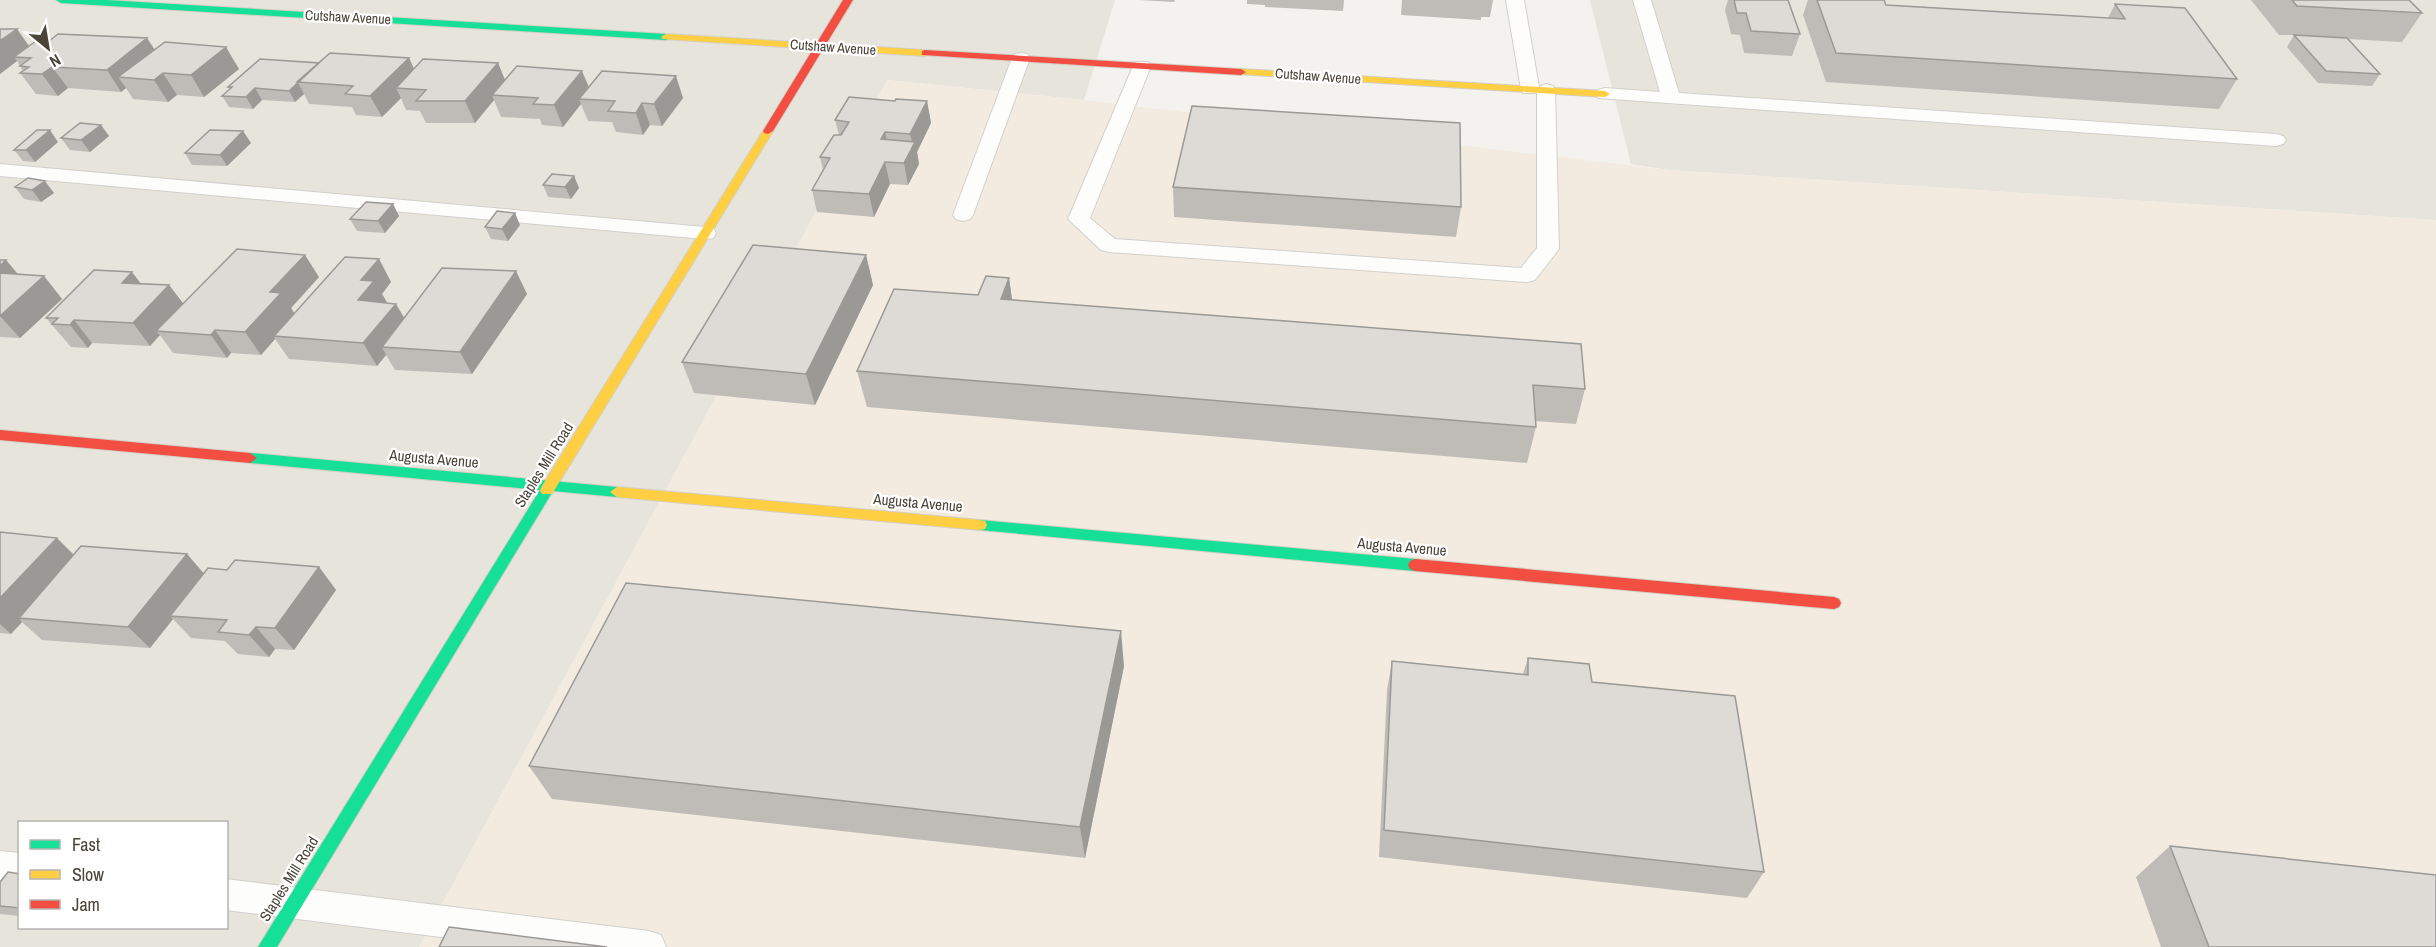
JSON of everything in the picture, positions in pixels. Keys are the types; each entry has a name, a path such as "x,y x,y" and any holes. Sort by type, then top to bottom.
{"street":[{"name":"Cutshaw Avenue","path":"61,0 1605,94"},
{"name":"Staples Mill Road","path":"267,947 848,0"},
{"name":"Augusta Avenue","path":"0,435 1834,603"}],"lane":[{"path":"1142,66 1079,219 1109,245 1527,276 1548,249 1538,90 1515,0"},
{"path":"1642,0 1671,98"},
{"path":"963,215 1021,58"},
{"path":"1605,94 2276,140"},
{"path":"0,170 705,233"},
{"path":"0,866 18,868"},
{"path":"228,894 649,947"}],"shaded area":[{"path":"0,0 1115,0 1084,100 887,80 419,947 0,947"},
{"path":"1590,0 2436,0 2436,220 1669,170 1631,164"},
{"path":"887,80 1084,100 1669,170 2436,220 2436,947 419,947"}],"building":[{"path":"1734,0 1788,0 1800,34 1751,31 1746,13 1737,13"},
{"path":"1817,0 1884,0 1886,5 2125,19 2115,4 2185,8 2237,79 1836,53"},
{"path":"2292,0 2409,0 2422,13 2297,6"},
{"path":"0,29 17,29 0,41"},
{"path":"58,34 147,38 107,70 52,67 42,74 20,73 29,67 20,66 31,58 14,57 36,41 48,42"},
{"path":"2294,35 2347,38 2380,74 2326,71"},
{"path":"165,42 226,47 191,75 163,73 154,80 118,77"},
{"path":"330,53 409,58 370,96 345,94 353,86 297,82"},
{"path":"260,59 319,63 289,91 255,88 246,97 222,96 232,87 228,87"},
{"path":"423,59 498,63 465,101 416,101 426,90 396,88"},
{"path":"517,66 582,71 554,105 533,104 538,98 492,95"},
{"path":"602,71 676,76 654,104 642,103 636,113 608,111 615,101 579,99"},
{"path":"849,97 927,101 910,134 885,132 881,139 915,142 904,163 885,162 869,194 812,190 830,158 820,157 834,135 841,135 849,122 835,120"},
{"path":"1192,106 1460,123 1461,207 1173,187"},
{"path":"80,123 101,125 81,140 61,138"},
{"path":"37,130 50,130 26,150 14,150"},
{"path":"210,130 243,131 220,155 185,153"},
{"path":"552,174 574,176 565,187 543,185"},
{"path":"28,178 45,181 32,190 15,187"},
{"path":"366,202 393,204 378,221 350,219"},
{"path":"497,211 515,213 502,229 485,227"},
{"path":"753,245 866,255 806,374 682,362"},
{"path":"237,249 305,255 270,292 281,293 245,332 215,330 211,335 156,331"},
{"path":"345,257 379,259 361,280 374,281 358,300 396,304 363,343 274,336"},
{"path":"442,268 516,271 460,352 382,347"},
{"path":"94,270 132,272 122,283 169,285 133,323 74,320 70,325 52,324 58,318 46,318"},
{"path":"0,273 44,276 0,316"},
{"path":"986,276 1009,278 1001,299 1581,344 1585,389 1533,385 1536,427 857,371 894,289 978,295"},
{"path":"0,532 57,538 0,598"},
{"path":"81,546 187,554 128,627 19,618"},
{"path":"235,560 319,567 275,628 256,627 249,635 218,632 227,620 170,616 208,568 227,570"},
{"path":"626,583 1121,631 1080,827 529,766"},
{"path":"1528,658 1589,664 1592,682 1735,696 1764,872 1384,830 1392,661 1528,675"},
{"path":"2170,846 2436,875 2436,947 2209,947"},
{"path":"8,872 18,874 18,908 0,906 0,882"},
{"path":"449,927 607,947 439,947"}],"traffic: fast":[{"path":"61,0 666,37"},
{"path":"250,458 617,492"},
{"path":"267,947 547,490"},
{"path":"980,525 1415,565"}],"traffic: slow":[{"path":"666,37 925,53"},
{"path":"1241,72 1605,94"},
{"path":"547,490 768,131"},
{"path":"617,492 980,525"}],"traffic: jam":[{"path":"768,131 848,0"},
{"path":"925,53 1241,72"},
{"path":"0,435 250,458"},
{"path":"1415,565 1834,603"}]}
